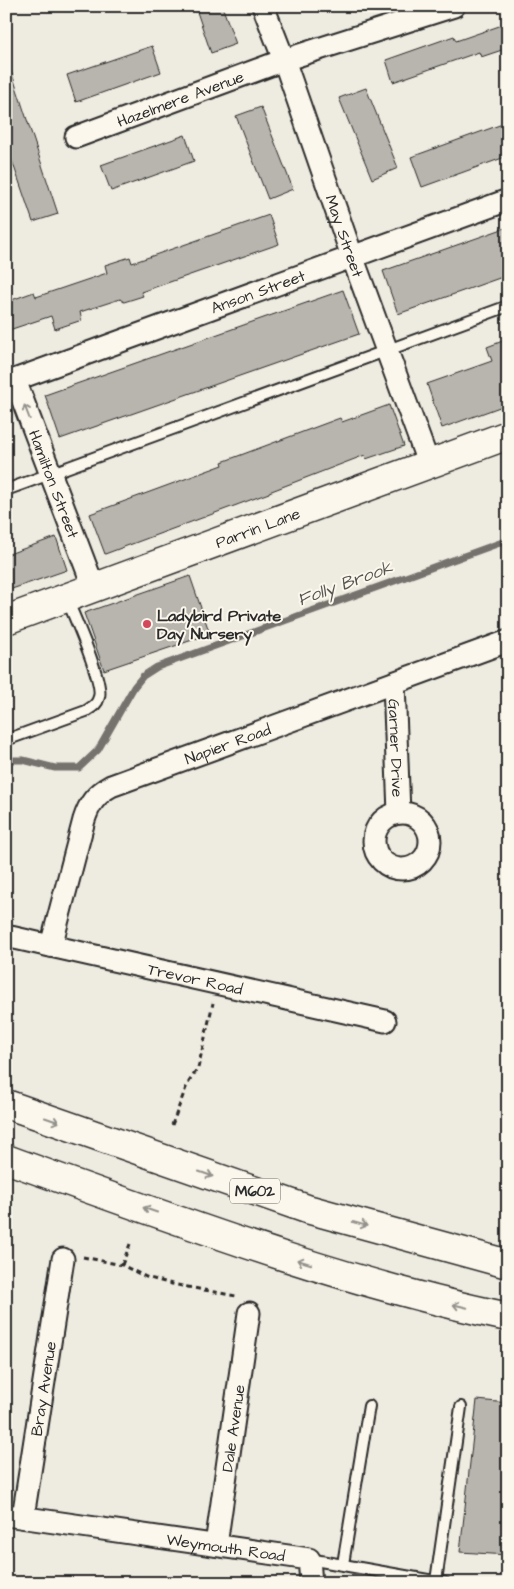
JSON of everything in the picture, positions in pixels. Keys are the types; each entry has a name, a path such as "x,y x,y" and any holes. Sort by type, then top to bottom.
{"main road":[{"name":"Parrin Lane","path":"6,620 508,435"},
{"name":"M602","path":"6,1104 307,1209 508,1264"},
{"path":"6,1159 287,1257 381,1286 508,1317"}],"street":[{"name":"May Street","path":"263,6 429,465"},
{"name":"Hazelmere Avenue","path":"76,136 284,60 454,6"},
{"name":"Anson Street","path":"10,382 508,200"},
{"name":"Hamilton Street","path":"10,382 50,474 94,588"},
{"name":"Napier Road","path":"51,946 84,820 88,808 102,791 111,786 508,641"},
{"name":"Garner Drive","path":"394,683 400,813"},
{"name":"Trevor Road","path":"6,936 385,1021"},
{"name":"Bray Avenue","path":"14,1516 63,1260"},
{"name":"Dale Avenue","path":"216,1545 249,1313"},
{"name":"Weymouth Road","path":"14,1516 310,1559"},
{"path":"310,1559 311,1583"}],"lane":[{"path":"6,490 508,306"},
{"path":"6,740 86,710 96,704 99,699 100,691 97,677 67,598"},
{"path":"343,1564 369,1406"},
{"path":"440,1582 461,1406"},
{"name":"Weymouth Road","path":"310,1559 440,1582"}],"path":[{"path":"172,1125 187,1085 198,1068 218,983"},
{"path":"122,1265 130,1244"},
{"path":"63,1260 79,1256 122,1265 146,1277 172,1284 250,1298 249,1313"}],"building":[{"path":"195,6 222,6 236,44 211,53"},
{"path":"508,23 508,48 481,57 479,52 393,82 386,60 454,36 456,41"},
{"path":"152,46 161,72 76,102 67,75"},
{"path":"10,68 58,214 33,222 6,143 6,69"},
{"path":"366,88 398,168 372,179 339,98"},
{"path":"261,107 293,189 268,199 236,116"},
{"path":"508,122 508,156 422,187 411,157"},
{"path":"185,135 194,161 111,191 101,165"},
{"path":"269,215 279,244 141,292 143,296 124,302 120,299 80,312 82,320 55,329 51,316 6,331 6,302 34,292 36,297 107,273 105,265 130,257 132,263"},
{"path":"508,227 508,275 398,314 383,271"},
{"path":"343,290 359,334 60,439 45,395"},
{"path":"508,339 508,404 442,428 427,384 492,361 487,347"},
{"path":"389,405 404,446 366,459 365,455 105,554 90,514 223,465 222,462 340,418 342,422"},
{"path":"56,537 67,570 6,591 6,555"},
{"name":"Ladybird Private Day Nursery","path":"190,576 210,634 104,670 84,613"},
{"path":"477,1400 508,1403 508,1555 460,1552"}],"waterway":[{"name":"Folly Brook","path":"6,760 23,760 55,768 79,768 98,750 134,687 143,676 157,667 508,540"}],"place":[{"name":"Ladybird Private Day Nursery","path":"147,624"}]}
